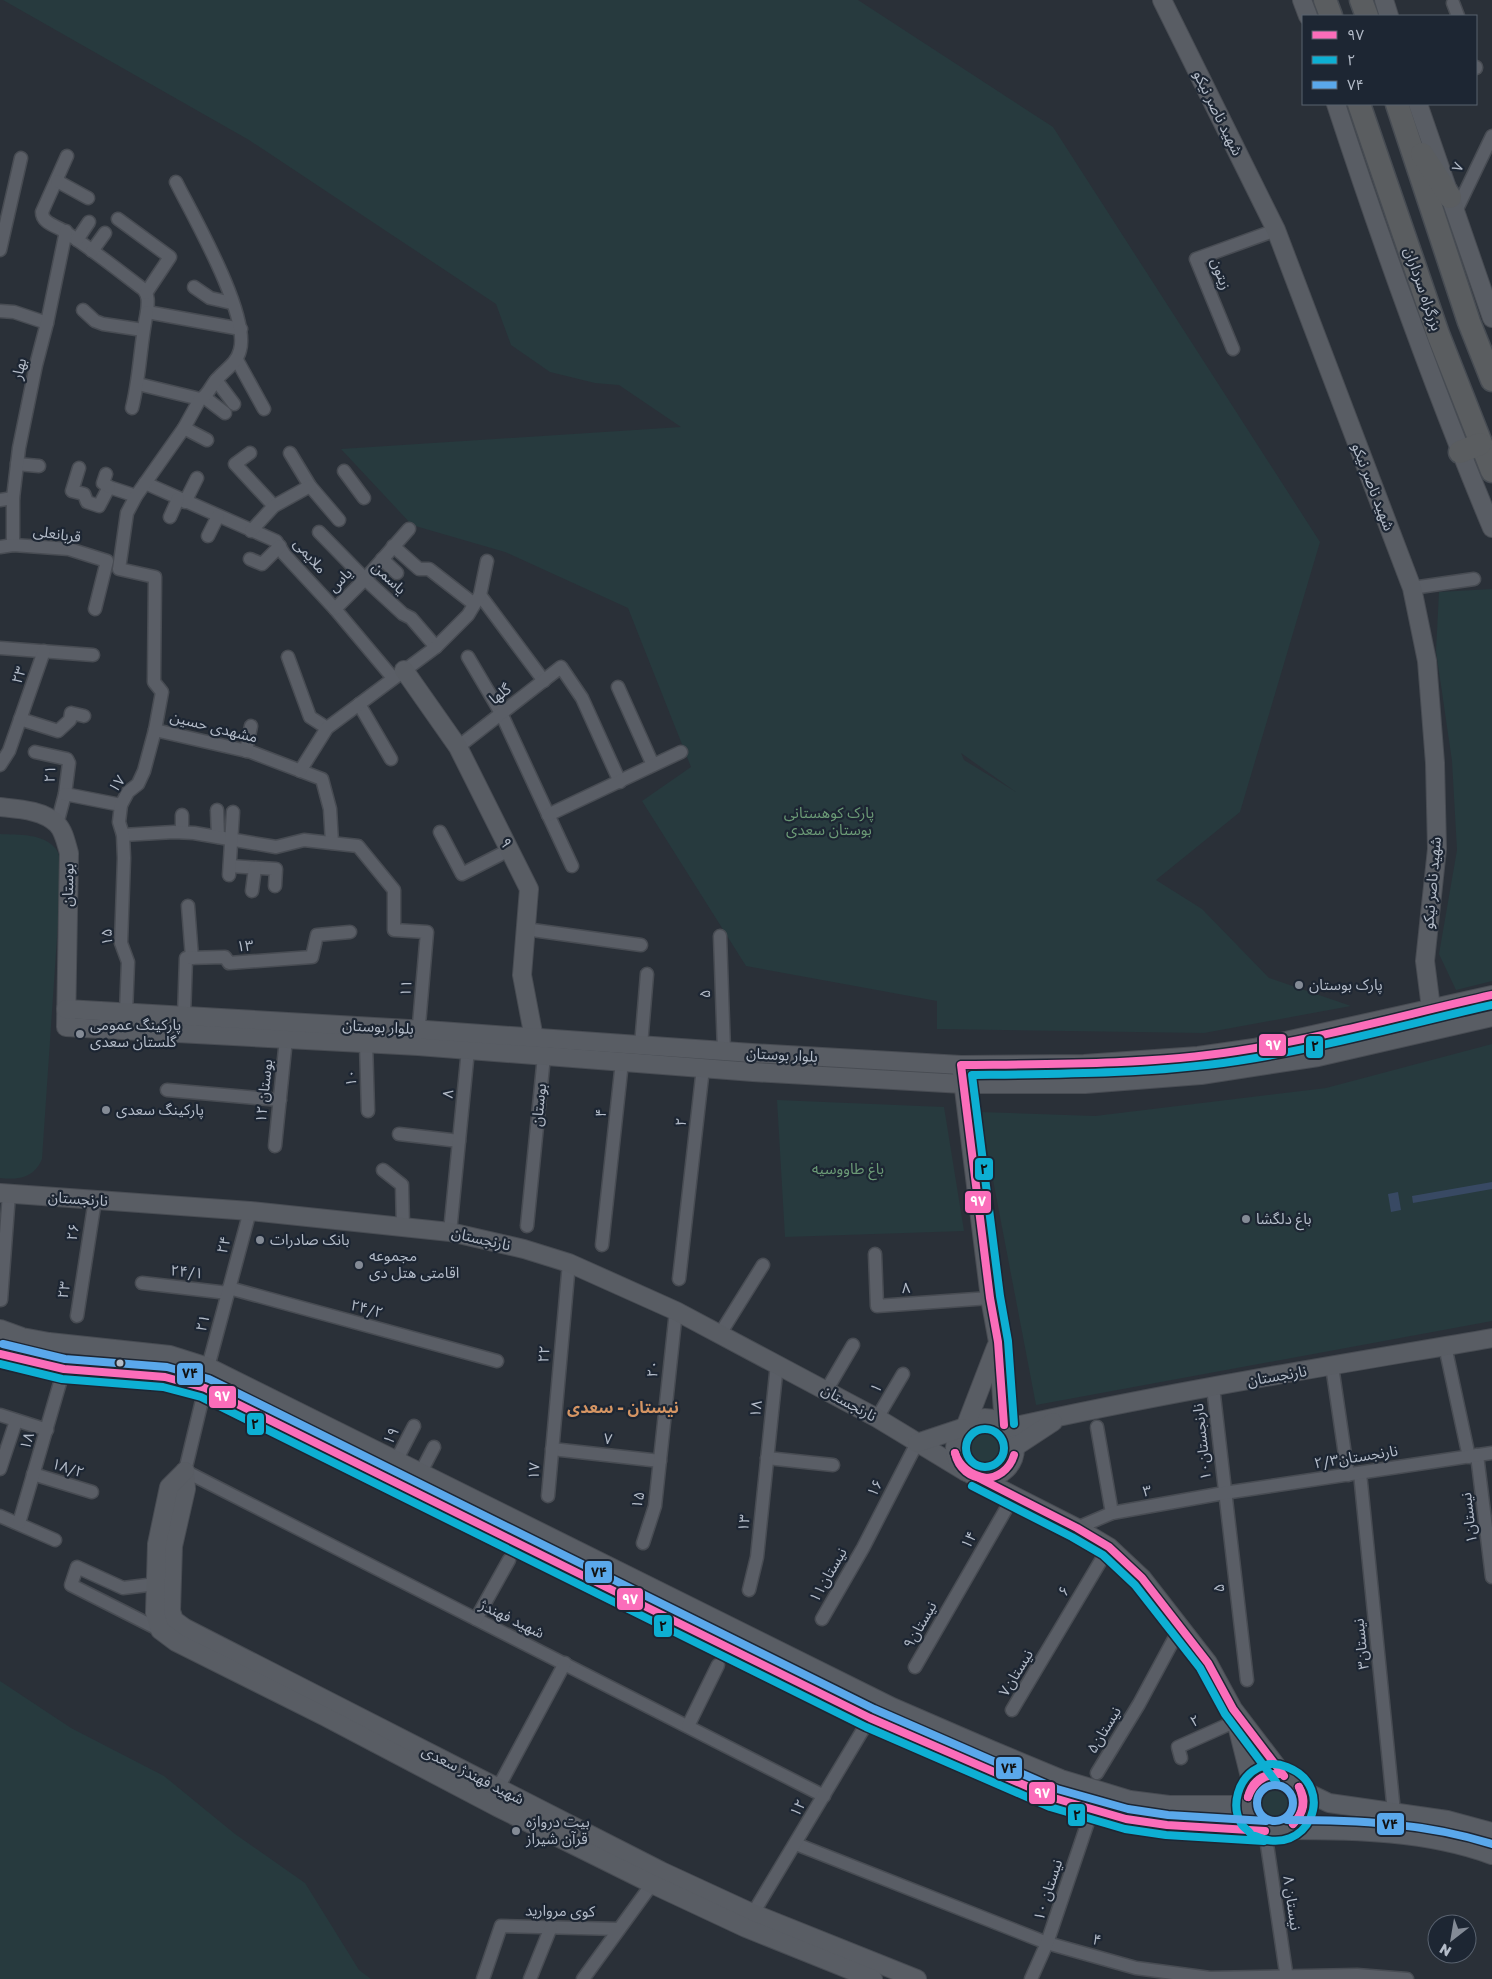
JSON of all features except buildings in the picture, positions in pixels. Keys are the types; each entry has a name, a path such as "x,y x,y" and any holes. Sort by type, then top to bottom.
{"highway":[{"path":"1325,0 1331,15"},
{"path":"1362,0 1367,15"},
{"name":"بزرگراه سرداران","path":"1359,105 1438,334 1470,448 1492,471"},
{"path":"1397,105 1469,322 1492,380"},
{"path":"1405,128 1453,205"}],"main road":[{"name":"شهید ناصر نیکو","path":"1162,0 1276,230 1412,588 1427,661 1435,763 1437,849 1425,961 1432,1008"},
{"path":"1302,0 1308,15"},
{"path":"1384,0 1389,15"},
{"path":"1336,105 1418,341 1470,448 1492,528"},
{"path":"1418,105 1453,205 1486,284 1492,318"},
{"name":"۹","path":"399,674 458,747 529,889 522,975 534,1038"},
{"path":"0,807 23,809 43,815 57,824"},
{"name":"بوستان","path":"57,824 65,838 69,853 66,1027"},
{"name":"بلوار بوستان","path":"66,1009 184,1016 418,1038 534,1038 961,1065 1084,1064 1198,1056 1254,1048 1492,995"},
{"name":"بلوار بوستان","path":"66,1027 366,1044 418,1038 468,1050 753,1072 963,1084 1085,1084 1201,1075 1318,1057 1492,1017"},
{"path":"752,1053 753,1072"},
{"path":"1198,1056 1201,1075"},
{"path":"961,1065 990,1298 998,1342 1006,1427"},
{"name":"نارنجستان","path":"5,1194 250,1211 450,1232 524,1249 569,1263 676,1311 777,1364 877,1418 972,1475 1077,1528 1109,1548 1142,1578 1181,1626 1208,1663 1234,1715"},
{"path":"0,1329 49,1342 170,1355 208,1367 892,1707 1061,1779 1130,1800 1169,1805 1246,1806"},
{"name":"نارنجستان","path":"1006,1427 1213,1387 1492,1338"},
{"path":"917,1443 964,1427 975,1420 985,1418 995,1420 1006,1427 1013,1437 1015,1446 1014,1457 1009,1467 994,1477 972,1475 960,1465 954,1446 957,1437 964,1427 998,1342"},
{"path":"0,1354 64,1369 165,1377 205,1388 870,1718 1054,1798 1126,1819 1167,1825 1272,1832 1287,1830 1362,1830 1446,1842 1492,1855"},
{"path":"1015,1446 1062,1416"},
{"path":"1009,1467 1018,1499"},
{"name":"شهید فهندژ سعدی","path":"185,1471 169,1487 157,1544 154,1614 160,1630 176,1642 324,1716 497,1807 652,1884 749,1921 917,1979"},
{"name":"شهید فهندژ سعدی","path":"185,1471 186,1489 173,1546 171,1612 174,1620 185,1628 661,1871 749,1921 873,1979"},
{"path":"1234,1715 1252,1785"},
{"path":"1234,1715 1284,1776"},
{"path":"1265,1831 1252,1821 1246,1806 1246,1798 1252,1785 1266,1776 1284,1776 1291,1779 1300,1789 1329,1803 1447,1820 1492,1832"},
{"path":"1287,1830 1294,1825 1304,1808 1300,1789"}],"street":[{"path":"1453,3 1458,15"},
{"name":"۷","path":"1453,205 1486,161 1492,136"},
{"path":"67,156 42,212 42,217 45,221 77,240 146,293"},
{"path":"0,250 21,158"},
{"path":"56,181 88,198"},
{"path":"106,474 103,483 109,487 136,496 184,428 202,398 216,380 237,360 241,348 241,329 229,289 176,182"},
{"path":"118,219 170,257 146,293 147,312 143,330 138,384 132,408"},
{"path":"77,240 89,222"},
{"name":"زیتون","path":"1233,349 1196,260 1276,230"},
{"name":"بهار","path":"6,546 17,464 34,374 48,323 66,232"},
{"path":"92,251 105,233"},
{"path":"194,287 210,298 232,303"},
{"path":"82,310 95,321 104,324 143,330"},
{"path":"0,311 14,312 48,323"},
{"path":"147,312 241,329"},
{"path":"237,360 264,409"},
{"path":"138,384 202,398 230,409 216,380"},
{"path":"184,428 207,440"},
{"path":"250,453 235,464 274,506"},
{"path":"290,453 310,486 338,520"},
{"path":"17,464 39,466"},
{"path":"79,468 72,491 84,494 87,502 99,506 109,487"},
{"path":"344,472 364,498"},
{"path":"170,516 197,478"},
{"name":"ملایمی","path":"145,483 276,541 284,554 399,674"},
{"path":"251,531 274,506 310,486"},
{"name":"مشهدی حسین","path":"136,496 127,513 119,569 154,577 154,682 162,692 155,730 246,751 322,779 330,809 332,843"},
{"path":"0,500 13,498"},
{"path":"208,536 218,516"},
{"name":"یاس","path":"335,608 365,579 408,529"},
{"name":"یاسمن","path":"320,532 365,579 403,614 411,618 436,647"},
{"name":"قربانعلی","path":"6,546 69,549 107,561 95,609"},
{"path":"250,559 262,564 280,546"},
{"path":"394,546 419,569 429,569 477,600 544,681"},
{"path":"382,559 397,573"},
{"path":"300,771 327,728 436,647 468,615 477,600 487,560"},
{"path":"1412,588 1474,579"},
{"name":"۲۳","path":"0,648 93,654"},
{"name":"۲۳","path":"0,765 9,751 44,651"},
{"path":"288,657 310,717 327,728"},
{"path":"468,658 501,713 572,866"},
{"name":"گلها","path":"458,747 561,667 582,698 620,782"},
{"path":"618,687 653,766"},
{"path":"360,704 391,759"},
{"path":"20,719 58,731 70,720 71,713 84,716"},
{"path":"246,751 251,726"},
{"name":"۱۷","path":"124,858 123,835 120,822 121,805 128,792 138,784 148,760 155,730"},
{"name":"۲۱","path":"35,752 67,759 69,763 65,794 57,824"},
{"path":"548,815 680,752"},
{"path":"65,794 121,805"},
{"path":"217,810 218,837"},
{"path":"233,812 230,870 276,869 275,886"},
{"path":"182,815 182,832"},
{"path":"123,835 182,832 276,847 304,840 332,843"},
{"path":"440,832 462,874 509,850"},
{"name":"۱۱","path":"332,843 358,846 394,890 394,930 427,932 418,1038"},
{"name":"۱۵","path":"124,858 121,943 128,962 126,1012"},
{"path":"252,891 255,868"},
{"path":"184,1016 186,958 192,958 188,906"},
{"path":"525,929 641,945"},
{"name":"۱۳","path":"192,958 225,957 229,964 312,957 317,935 350,932"},
{"name":"۵","path":"720,936 724,1051"},
{"path":"641,1046 646,974"},
{"name":"بوستان ۱۲","path":"275,1146 286,1039"},
{"name":"۱۰","path":"366,1044 368,1111"},
{"name":"۸","path":"459,1141 468,1050"},
{"name":"بوستان","path":"527,1226 544,1056"},
{"name":"۴","path":"602,1245 622,1062"},
{"name":"۲","path":"679,1279 703,1068"},
{"path":"167,1090 280,1100"},
{"path":"399,1134 459,1141 450,1232"},
{"path":"383,1170 402,1185 403,1227"},
{"path":"1,1300 5,1260 5,1194"},
{"name":"۲۶","path":"84,1270 95,1200"},
{"name":"۲۴","path":"228,1290 250,1211"},
{"name":"۸","path":"876,1254 877,1306 990,1298"},
{"name":"۲۲","path":"552,1449 569,1263"},
{"path":"720,1334 763,1265"},
{"name":"۲۳","path":"77,1316 84,1270"},
{"name":"۲۴/۱","path":"142,1283 228,1290"},
{"name":"۲۱","path":"208,1367 228,1290"},
{"name":"۲۴/۲","path":"228,1290 497,1361"},
{"name":"۲۰","path":"660,1461 676,1311"},
{"path":"826,1390 853,1345"},
{"name":"۱نیستان","path":"1445,1346 1473,1456 1492,1577"},
{"name":"۱۸","path":"767,1458 777,1364"},
{"name":"۳نیستان","path":"1332,1366 1354,1474 1394,1812"},
{"name":"۱۸","path":"19,1523 64,1369"},
{"name":"۱","path":"877,1418 903,1374"},
{"name":"۱۰نارنجستان","path":"1213,1387 1224,1493"},
{"name":"شهید فهندژ سعدی","path":"185,1471 205,1388"},
{"path":"0,1415 47,1430"},
{"path":"1,1464 16,1421"},
{"name":"۱۹","path":"396,1460 414,1426"},
{"path":"1097,1428 1112,1513"},
{"name":"۱۶","path":"863,1548 917,1443"},
{"path":"420,1472 434,1447"},
{"name":"۷","path":"552,1449 660,1461"},
{"name":"۱۷","path":"548,1496 552,1449"},
{"name":"۲/۳نارنجستان","path":"1224,1493 1492,1453"},
{"path":"767,1458 833,1465"},
{"name":"۱۳","path":"749,1590 757,1557 767,1458"},
{"name":"۱۵","path":"643,1543 655,1506 660,1461"},
{"name":"شهید فهندژ","path":"185,1471 824,1796"},
{"name":"۱۸/۲","path":"34,1474 92,1492"},
{"name":"۵","path":"1224,1493 1246,1680"},
{"name":"۳","path":"1077,1528 1112,1513 1224,1493"},
{"name":"۱۴","path":"954,1599 1018,1499"},
{"path":"0,1516 55,1540"},
{"name":"۱۱نیستان","path":"822,1618 863,1548"},
{"name":"۶","path":"1047,1652 1109,1548"},
{"path":"476,1619 509,1560"},
{"path":"156,1584 123,1588 77,1567 71,1585 160,1630"},
{"name":"۹نیستان","path":"915,1667 954,1599"},
{"name":"۵نیستان","path":"1097,1773 1181,1626"},
{"name":"۷نیستان","path":"1012,1710 1047,1652"},
{"path":"498,1788 565,1663"},
{"path":"688,1726 718,1665"},
{"name":"۲","path":"1181,1758 1178,1746 1234,1715"},
{"name":"۱۲","path":"749,1921 870,1718"},
{"name":"نیستان ۱۰","path":"1031,1979 1047,1943 1092,1810"},
{"name":"نیستان ۸","path":"1265,1831 1287,1978"},
{"name":"۴","path":"796,1844 1047,1943 1136,1968 1210,1978 1287,1978 1357,1975 1406,1979"},
{"path":"583,1979 652,1884"},
{"name":"کوی مروارید","path":"483,1979 501,1926 619,1929"},
{"path":"530,1979 552,1927"}],"green space":[{"name":"پارک کوهستانی بوستان سعدی","path":"3,0 858,0 1053,127 1320,542 1240,812 1156,880 1202,909 1269,978 1351,1006 1204,1033 937,1029 937,1001 746,966 642,801 691,767 628,608 505,552 412,525 341,449 681,427 619,385 595,383 550,372 511,345 496,304 249,140","holes":["961,753 1016,792 964,760"]},
{"path":"1492,589 1492,981 1456,990 1439,954 1457,850 1452,761 1436,651 1439,592"},
{"path":"0,834 38,837 56,849 62,864 42,1159 30,1174 13,1179 0,1178"},
{"name":"باغ دلگشا","path":"1492,1044 1492,1321 1036,1405 980,1112 1095,1116 1326,1088"},
{"name":"باغ طاووسیه","path":"777,1100 944,1107 964,1231 785,1237"},
{"path":"988,1429 995,1432 1001,1438 1004,1449 1003,1457 995,1466 988,1469 980,1469 973,1466 965,1457 964,1445 967,1438 976,1430"},
{"path":"0,1681 71,1728 164,1776 235,1834 305,1883 359,1970 371,1979 0,1979"},
{"path":"1275,1791 1284,1795 1288,1804 1284,1813 1275,1817 1266,1813 1262,1804 1266,1795"}],"water":[{"path":"1492,1182 1492,1189 1413,1203 1412,1196"},
{"path":"1398,1192 1401,1210 1391,1212 1388,1194"}],"transit line":[{"name":"۹۷","path":"1004,1425 998,1342 990,1298 961,1065 1099,1063 1203,1056 1269,1046 1492,995"},
{"name":"۲","path":"1014,1424 1008,1341 1000,1296 972,1075 1138,1071 1237,1061 1333,1043 1492,1005"},
{"name":"۷۴","path":"3,1344 65,1359 167,1367 209,1379 874,1709 1057,1789 1128,1809 1168,1815 1266,1821"},
{"name":"۹۷","path":"0,1354 64,1369 165,1377 205,1388 870,1718 1054,1798 1126,1819 1167,1825 1265,1831"},
{"name":"۲","path":"0,1364 62,1379 163,1387 201,1397 866,1727 1050,1807 1125,1829 1166,1835 1264,1841"},
{"name":"۲","path":"985,1429 999,1434 1004,1448 999,1462 985,1467 971,1462 966,1448 971,1434 985,1429"},
{"name":"۹۷","path":"955,1453 963,1467 976,1475 986,1478"},
{"name":"۹۷","path":"955,1453 959,1464 966,1472 984,1478 993,1477 1002,1472 1009,1465 1014,1455"},
{"name":"۹۷","path":"977,1477 1077,1528 1109,1547 1142,1578 1208,1663 1233,1709 1284,1776"},
{"name":"۲","path":"972,1486 1103,1555 1135,1585 1200,1668 1225,1714 1276,1782"},
{"name":"۲","path":"1250,1833 1238,1818 1237,1809 1238,1793 1245,1778 1258,1768 1272,1764 1287,1767 1303,1777 1311,1790 1314,1804 1310,1818 1302,1830 1290,1838 1274,1841 1255,1836"},
{"name":"۹۷","path":"1248,1797 1255,1782 1259,1779 1268,1775 1279,1774"},
{"name":"۹۷","path":"1248,1797 1253,1787 1260,1780 1279,1774"},
{"name":"۷۴","path":"1275,1785 1282,1786 1288,1790 1292,1796 1293,1803 1292,1810 1288,1816 1282,1820 1275,1821 1268,1820 1262,1816 1258,1810 1257,1803 1258,1796 1262,1790 1268,1786 1275,1785"},
{"name":"۹۷","path":"1293,1824 1301,1811 1303,1802 1299,1787"},
{"name":"۹۷","path":"1293,1824 1300,1815 1304,1802 1299,1787"},
{"name":"۷۴","path":"1287,1820 1391,1824 1442,1831 1492,1844"}],"place":[{"name":"پارک بوستان","path":"1299,985"},
{"name":"پارکینگ عمومی گلستان سعدی","path":"80,1034"},
{"name":"پارکینگ سعدی","path":"106,1110"},
{"name":"باغ دلگشا","path":"1246,1219"},
{"name":"بانک صادرات","path":"260,1240"},
{"name":"مجموعه اقامتی هتل دی","path":"359,1265"},
{"name":"بیت دروازه قرآن شیراز","path":"516,1831"}],"district":[{"name":"نیستان - سعدی","path":"623,1407"}]}
